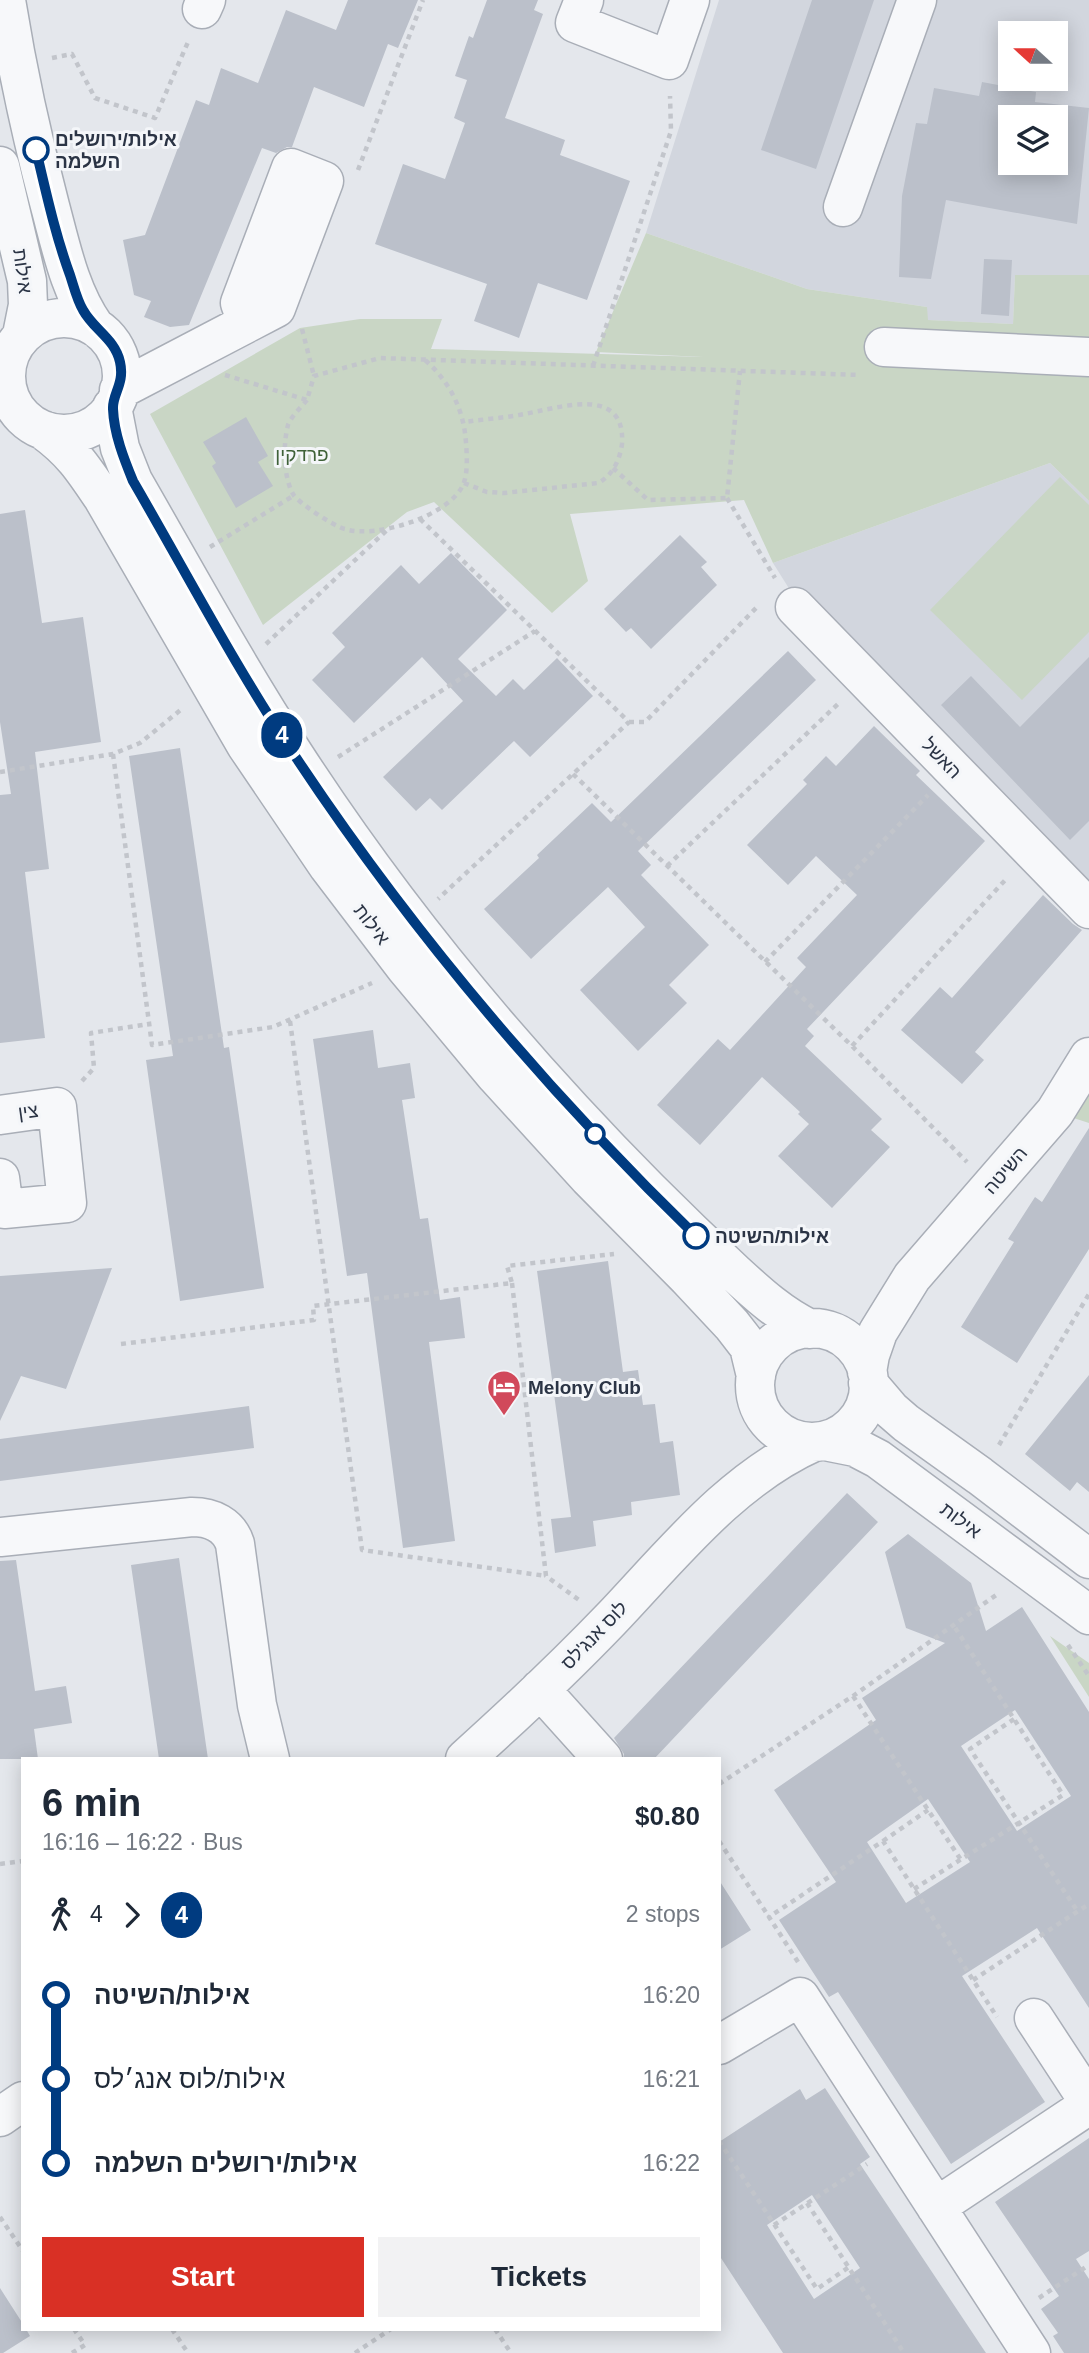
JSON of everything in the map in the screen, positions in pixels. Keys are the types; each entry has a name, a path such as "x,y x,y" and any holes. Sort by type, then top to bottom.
{"street":[{"name":"אילות","path":"6,0 42,175 63,254 83,310 100,330"},
{"path":"584,0 575,23 670,60 690,0"},
{"path":"843,207 917,0"},
{"name":"אילות","path":"0,166 27,281 28,305 10,351"},
{"path":"191,353 128,343 85,321 62,317 40,323 10,351 6,366 7,389 25,425 54,433 76,432 97,424 116,399 191,353 261,316"},
{"path":"100,330 117,352 121,363 116,399"},
{"path":"877,361 1089,357"},
{"name":"אילות","path":"116,399 121,448 133,481 181,565 226,676 246,745 306,836 405,967 532,1117 688,1278 749,1347 757,1387"},
{"name":"אילות","path":"25,425 65,446 78,460 226,676 308,776 356,846 414,921 514,1043 613,1154 712,1252 782,1314 816,1329"},
{"name":"האשל","path":"778,606 865,678 1089,909"},
{"name":"השיטה","path":"868,1378 870,1355 878,1332 912,1277 1055,1112 1089,1057"},
{"path":"0,1178 4,1209 67,1203 57,1107"},
{"name":"צין","path":"0,1115 57,1107"},
{"name":"השיטה","path":"816,1329 869,1305 912,1277"},
{"path":"868,1378 865,1405 859,1416 844,1432 819,1441 803,1441 781,1433 766,1418 757,1387 759,1365 771,1346 789,1334 816,1329 842,1337 859,1352 868,1378 891,1410 1089,1559"},
{"name":"לוס אנג'לס","path":"719,1507 746,1452 754,1424 757,1387"},
{"name":"אילות","path":"819,1441 855,1447 878,1459 1089,1615"},
{"name":"לוס אנג'לס","path":"467,1757 609,1621 719,1507 777,1461 819,1441"},
{"path":"0,1537 192,1517 209,1518 223,1525 235,1544 257,1705 270,1757"},
{"path":"540,1689 601,1757"},
{"path":"721,2044 800,1997 1031,2353"},
{"path":"936,2207 1089,2103 1019,2022"},
{"path":"0,2117 21,2102"}],"path":[{"path":"18,64 72,54 95,98 155,118 204,4"},
{"path":"593,366 671,131 670,60"},
{"path":"191,353 307,400"},
{"path":"423,359 439,372 454,396 465,422 467,453 464,483 454,498 420,519 388,529 344,529 293,496 287,477 285,446 289,423 307,400 314,376 380,358 423,359 740,371 877,361"},
{"path":"414,921 629,722 645,722 778,606 779,585 727,498 740,371"},
{"path":"464,483 487,492 504,493 598,483 607,478 613,468 622,440 619,424 611,413 587,402 465,422"},
{"path":"613,468 648,500 727,498"},
{"path":"181,565 293,496"},
{"path":"420,519 629,722"},
{"path":"0,772 113,754 140,743 226,676 388,529"},
{"path":"308,776 535,632"},
{"path":"667,866 865,678"},
{"path":"113,754 152,1045 273,1027 405,967"},
{"path":"765,962 953,769"},
{"path":"573,775 852,1046 991,1186"},
{"path":"852,1046 1033,851"},
{"path":"290,1021 362,1550 546,1576 609,1621"},
{"path":"57,1107 94,1068 90,1033 149,1024"},
{"path":"546,1576 512,1283 507,1266 658,1249"},
{"path":"121,1344 314,1320 313,1306 512,1283"},
{"path":"980,1476 1089,1294"},
{"path":"721,1783 853,1696 1030,1571"},
{"path":"914,1889 1063,1795 954,1626"},
{"path":"853,1696 961,1860"},
{"path":"1014,1719 970,1749 1078,1912"},
{"path":"769,1917 928,1810"},
{"path":"883,1841 973,1980 1019,2022"},
{"path":"721,1844 805,1974 800,1997"},
{"path":"0,1864 21,1861"},
{"path":"973,1980 1089,1904"},
{"path":"721,2144 817,2289 849,2267"},
{"path":"774,2225 896,2145"},
{"path":"807,2203 904,2353"},
{"path":"0,2217 21,2248"},
{"path":"1009,2318 1087,2266 1089,2274"},
{"path":"72,2353 85,2345 75,2331"},
{"path":"173,2331 188,2353"},
{"path":"355,2353 388,2331"},
{"path":"496,2331 511,2353"}],"shaded area":[{"path":"719,0 1089,0 1089,275 1015,275 1013,324 927,320 927,307 807,289 646,233"},
{"path":"1050,463 1089,501 1089,899 795,598 773,563"}],"green space":[{"name":"פרדקין","path":"646,233 807,289 927,307 928,320 1013,324 1015,275 1089,275 1089,501 1050,463 773,563 744,500 570,514 588,581 552,613 434,502 407,512 263,625 150,414 300,328 360,319 442,319 431,349 703,357 596,352"},
{"path":"1060,477 1089,505 1089,632 1022,700 930,610"},
{"path":"1089,1057 1089,1123 1055,1112"},
{"path":"1050,1636 1089,1663 1089,1697"}],"building":[{"path":"348,0 418,0 398,48 388,44 364,107 314,87 292,147 276,153 262,148 189,325 170,327 144,317 151,301 134,295 123,240 145,235 196,100 209,105 221,68 258,83 286,10 336,30"},
{"path":"487,0 538,0 534,10 543,14 505,118 565,140 560,155 630,181 587,300 538,283 519,338 474,321 487,284 375,244 403,164 445,179 465,123 454,118 467,80 455,76 469,36 473,38"},
{"path":"812,0 874,0 816,169 761,150"},
{"path":"982,82 998,85 998,91 1036,92 1035,102 1062,105 998,105 998,175 1068,175 1068,106 1089,108 1077,224 946,200 931,279 899,277 902,196 916,123 927,124 934,88 979,96"},
{"path":"984,259 1012,260 1009,316 981,314"},
{"path":"246,417 268,456 258,462 273,486 236,508 212,466 216,463 203,442"},
{"path":"25,510 42,623 83,617 101,742 35,752 49,869 25,872 45,1038 0,1043 0,795 11,794 0,722 0,514"},
{"path":"680,535 707,562 701,567 717,585 651,649 631,628 626,632 604,609"},
{"path":"451,553 507,610 458,659 496,696 513,679 524,690 557,658 593,696 530,757 514,741 442,810 430,798 416,811 383,777 463,701 422,657 354,723 312,680 345,647 332,633 401,565 419,584"},
{"path":"788,651 816,680 638,851 651,865 641,875 709,945 669,985 687,1003 638,1051 580,990 645,927 608,887 531,959 484,909 539,858 537,855 592,803 611,822"},
{"path":"1089,657 1089,821 1070,840 941,705 971,676 1020,727"},
{"path":"874,726 920,771 916,775 985,841 807,1029 814,1036 805,1046 882,1119 871,1130 890,1147 832,1208 778,1156 809,1124 798,1114 800,1112 762,1077 700,1145 657,1105 718,1039 730,1050 806,967 797,958 857,895 816,856 788,885 747,845 807,784 803,780 826,756 836,766"},
{"path":"180,748 224,1048 229,1047 264,1288 180,1301 146,1060 173,1056 129,756"},
{"path":"1043,895 1082,930 975,1052 984,1060 962,1084 901,1030 940,987 952,998"},
{"path":"373,1030 378,1068 410,1063 415,1098 402,1100 420,1219 428,1218 440,1300 460,1297 465,1338 429,1342 455,1541 403,1548 367,1273 347,1276 313,1039"},
{"path":"1089,1128 1089,1249 1017,1363 961,1327 1014,1242 1008,1239 1035,1197 1042,1202"},
{"path":"608,1261 623,1372 638,1370 643,1405 655,1404 660,1443 673,1441 680,1495 631,1502 632,1515 593,1521 596,1546 555,1553 551,1519 571,1517 537,1271"},
{"path":"112,1268 66,1389 21,1376 0,1421 0,1276"},
{"path":"1089,1375 1089,1492 1077,1482 1070,1491 1025,1454"},
{"path":"249,1406 254,1448 0,1481 0,1439"},
{"path":"847,1493 878,1522 656,1757 624,1757 614,1738"},
{"path":"908,1534 971,1583 986,1631 1022,1607 1089,1712 1089,2008 1037,1928 962,1976 1045,2102 951,2164 838,1992 829,1997 779,1920 836,1882 774,1790 876,1720 862,1698 945,1643 906,1628 885,1552","holes":["1015,1710 1071,1796 1017,1831 961,1746","928,1799 970,1862 906,1903 867,1842"]},
{"path":"179,1558 208,1757 159,1757 131,1565"},
{"path":"16,1560 35,1691 66,1686 72,1723 34,1729 38,1757 0,1759 0,1561"},
{"path":"721,1883 751,1930 721,1949"},
{"path":"825,2088 870,2157 860,2164 986,2353 783,2353 721,2258 721,2141 800,2089 806,2100","holes":["812,2195 860,2268 814,2299 767,2225"]},
{"path":"1089,2138 1089,2251 1076,2259 1089,2279 1089,2353 1064,2353 1053,2336 1058,2333 1041,2309 1059,2296 995,2202"},
{"path":"0,2288 21,2321 21,2331 27,2331 30,2336 0,2353"}],"bus line":[{"name":"4","path":"36,150 60,245 77,296 95,327 111,342 121,363 121,385 112,407 124,459 133,481 258,697 335,816 440,954 567,1104 696,1236"}],"place":[{"name":"אילות/ירושלים השלמה","path":"36,150"},
{"name":"אילות/השיטה","path":"696,1236"},
{"name":"Melony Club","path":"504,1417"}]}
